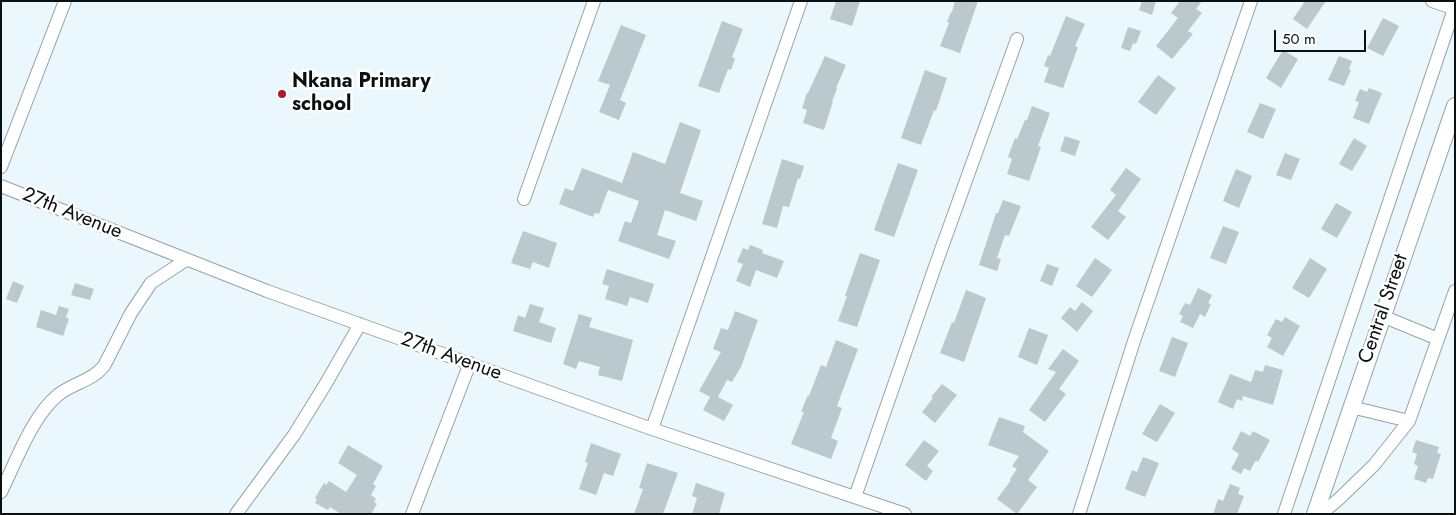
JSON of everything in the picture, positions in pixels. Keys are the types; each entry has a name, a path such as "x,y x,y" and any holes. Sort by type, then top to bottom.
{"street":[{"path":"1,168 65,1"},
{"path":"524,199 594,1"},
{"path":"652,429 801,1"},
{"path":"1079,514 1134,341 1251,1"},
{"path":"1284,514 1454,9 1432,1"},
{"path":"855,497 1017,39"},
{"name":"Central Street","path":"1314,514 1454,114"},
{"name":"27th Avenue","path":"1,186 267,291 652,429 905,514"},
{"path":"1,492 45,407 58,395 100,372 131,313 151,283 186,260"},
{"path":"1321,514 1374,465 1409,421 1455,291"},
{"path":"1382,316 1438,339"},
{"path":"236,514 294,435 360,324"},
{"path":"412,514 470,363"},
{"path":"1351,407 1409,421"}],"building":[{"path":"836,1 860,1 852,26 830,19"},
{"path":"955,1 978,1 960,53 940,46"},
{"path":"1142,1 1156,1 1152,15 1139,10"},
{"path":"1180,1 1202,1 1196,9 1202,13 1188,31 1193,34 1172,59 1156,46 1178,18 1171,13"},
{"path":"1305,1 1326,1 1307,29 1293,19"},
{"path":"1066,16 1085,24 1075,46 1078,47 1063,88 1044,82 1049,68 1044,66"},
{"path":"1383,18 1399,26 1383,56 1367,48"},
{"path":"722,21 743,29 732,57 735,59 731,70 728,69 719,93 698,86"},
{"path":"621,25 646,35 620,100 626,103 619,120 599,112 610,85 598,81"},
{"path":"1128,27 1141,31 1136,44 1133,43 1130,51 1121,48"},
{"path":"1283,50 1298,59 1281,88 1266,78"},
{"path":"825,56 846,65 836,88 824,130 803,123 807,110 802,108"},
{"path":"1339,56 1352,61 1349,69 1351,70 1344,86 1328,80"},
{"path":"925,70 947,78 936,111 934,110 921,145 901,138"},
{"path":"1158,75 1176,88 1156,115 1138,102"},
{"path":"1369,88 1382,93 1369,124 1353,118 1359,102 1355,101 1360,89 1367,92"},
{"path":"1260,103 1276,109 1263,139 1247,132"},
{"path":"1032,106 1050,113 1038,146 1041,147 1029,181 1007,174 1012,159 1008,157 1015,138 1017,139"},
{"path":"680,122 701,130 680,193 703,201 696,221 665,210 657,235 676,241 669,259 618,241 625,221 631,223 639,201 608,190 599,214 595,213 593,217 559,204 565,188 573,191 582,168 622,183 633,152 665,164"},
{"path":"1065,136 1080,141 1075,156 1060,151"},
{"path":"1354,138 1367,146 1352,171 1339,164"},
{"path":"1285,153 1300,159 1291,180 1276,175"},
{"path":"782,159 804,166 800,179 798,178 789,207 783,206 777,228 762,224"},
{"path":"898,163 918,170 894,237 874,230"},
{"path":"1126,168 1141,179 1118,211 1126,217 1108,240 1091,227 1116,195 1110,190"},
{"path":"1236,169 1252,176 1239,208 1223,201"},
{"path":"1003,200 1021,206 1009,236 1005,235 997,258 1001,259 997,271 979,265 996,213 998,213"},
{"path":"1336,203 1352,212 1337,238 1321,229"},
{"path":"1223,226 1239,232 1226,264 1210,258"},
{"path":"523,231 557,243 549,268 533,262 530,269 511,263"},
{"path":"750,245 763,250 762,253 784,261 777,278 756,270 750,287 736,281 743,264 737,262 743,248 748,250"},
{"path":"860,253 880,260 857,327 838,321"},
{"path":"1095,258 1112,270 1092,297 1076,286"},
{"path":"1310,258 1327,269 1309,298 1292,288"},
{"path":"1047,264 1059,268 1052,286 1040,281"},
{"path":"607,269 654,284 648,303 630,297 627,306 605,299 609,286 602,284"},
{"path":"13,281 24,286 17,303 6,299"},
{"path":"75,283 94,289 90,300 71,295"},
{"path":"1198,288 1212,295 1208,303 1211,304 1205,317 1200,314 1193,328 1180,322 1183,316 1179,314 1185,303 1190,305"},
{"path":"966,290 986,298 964,362 940,353"},
{"path":"1082,302 1093,311 1077,332 1061,318 1070,307 1075,311"},
{"path":"530,304 544,308 539,322 556,328 551,343 513,331 518,315 525,318"},
{"path":"59,306 69,309 66,317 69,319 63,336 36,327 41,310 56,315"},
{"path":"735,311 758,320 741,367 732,382 727,380 718,397 733,405 724,421 703,410 710,397 699,391 721,352 713,349 721,328 728,330"},
{"path":"579,314 592,318 589,327 633,340 622,381 598,375 600,367 579,361 576,369 563,364"},
{"path":"1285,317 1300,326 1283,356 1267,347 1272,338 1267,335 1276,319 1282,322"},
{"path":"1029,328 1048,335 1037,365 1018,357"},
{"path":"1172,337 1188,343 1175,377 1159,371"},
{"path":"836,340 858,349 837,406 842,408 831,438 838,441 831,459 791,444 804,412 801,412 808,395 821,365 826,367"},
{"path":"1063,349 1079,361 1059,389 1066,394 1045,422 1029,410 1056,372 1048,369"},
{"path":"1265,365 1283,370 1273,405 1243,396 1242,401 1237,399 1233,409 1218,402 1230,374 1251,382 1255,370 1263,372"},
{"path":"942,384 957,395 935,423 922,412"},
{"path":"1160,404 1175,413 1157,442 1142,434"},
{"path":"999,417 1025,426 1023,432 1049,451 1028,480 1037,487 1017,514 997,499 1017,469 1012,466 1019,456 988,445"},
{"path":"1241,431 1250,436 1253,431 1270,440 1258,462 1256,460 1250,471 1244,468 1241,474 1231,469 1239,454 1232,449"},
{"path":"924,440 939,451 927,466 933,471 926,481 905,465"},
{"path":"1416,440 1439,447 1437,453 1441,454 1433,479 1428,478 1426,483 1414,479 1418,466 1414,464 1417,454 1412,452"},
{"path":"591,443 621,454 613,476 604,473 596,495 579,489 588,463 585,462"},
{"path":"348,445 383,466 373,484 376,486 371,495 376,499 374,502 377,504 371,514 341,514 330,507 328,510 315,503 317,499 315,498 324,483 326,485 329,481 346,492 357,475 338,463"},
{"path":"1143,457 1159,463 1145,497 1125,489 1132,470 1137,472"},
{"path":"647,463 678,473 663,514 634,514 643,489 639,488"},
{"path":"696,483 725,493 719,514 692,514 697,498 692,496"},
{"path":"1230,484 1240,488 1238,494 1244,496 1237,514 1213,514 1218,499 1223,501"}],"place":[{"name":"Nkana Primary school","path":"282,94"}]}
